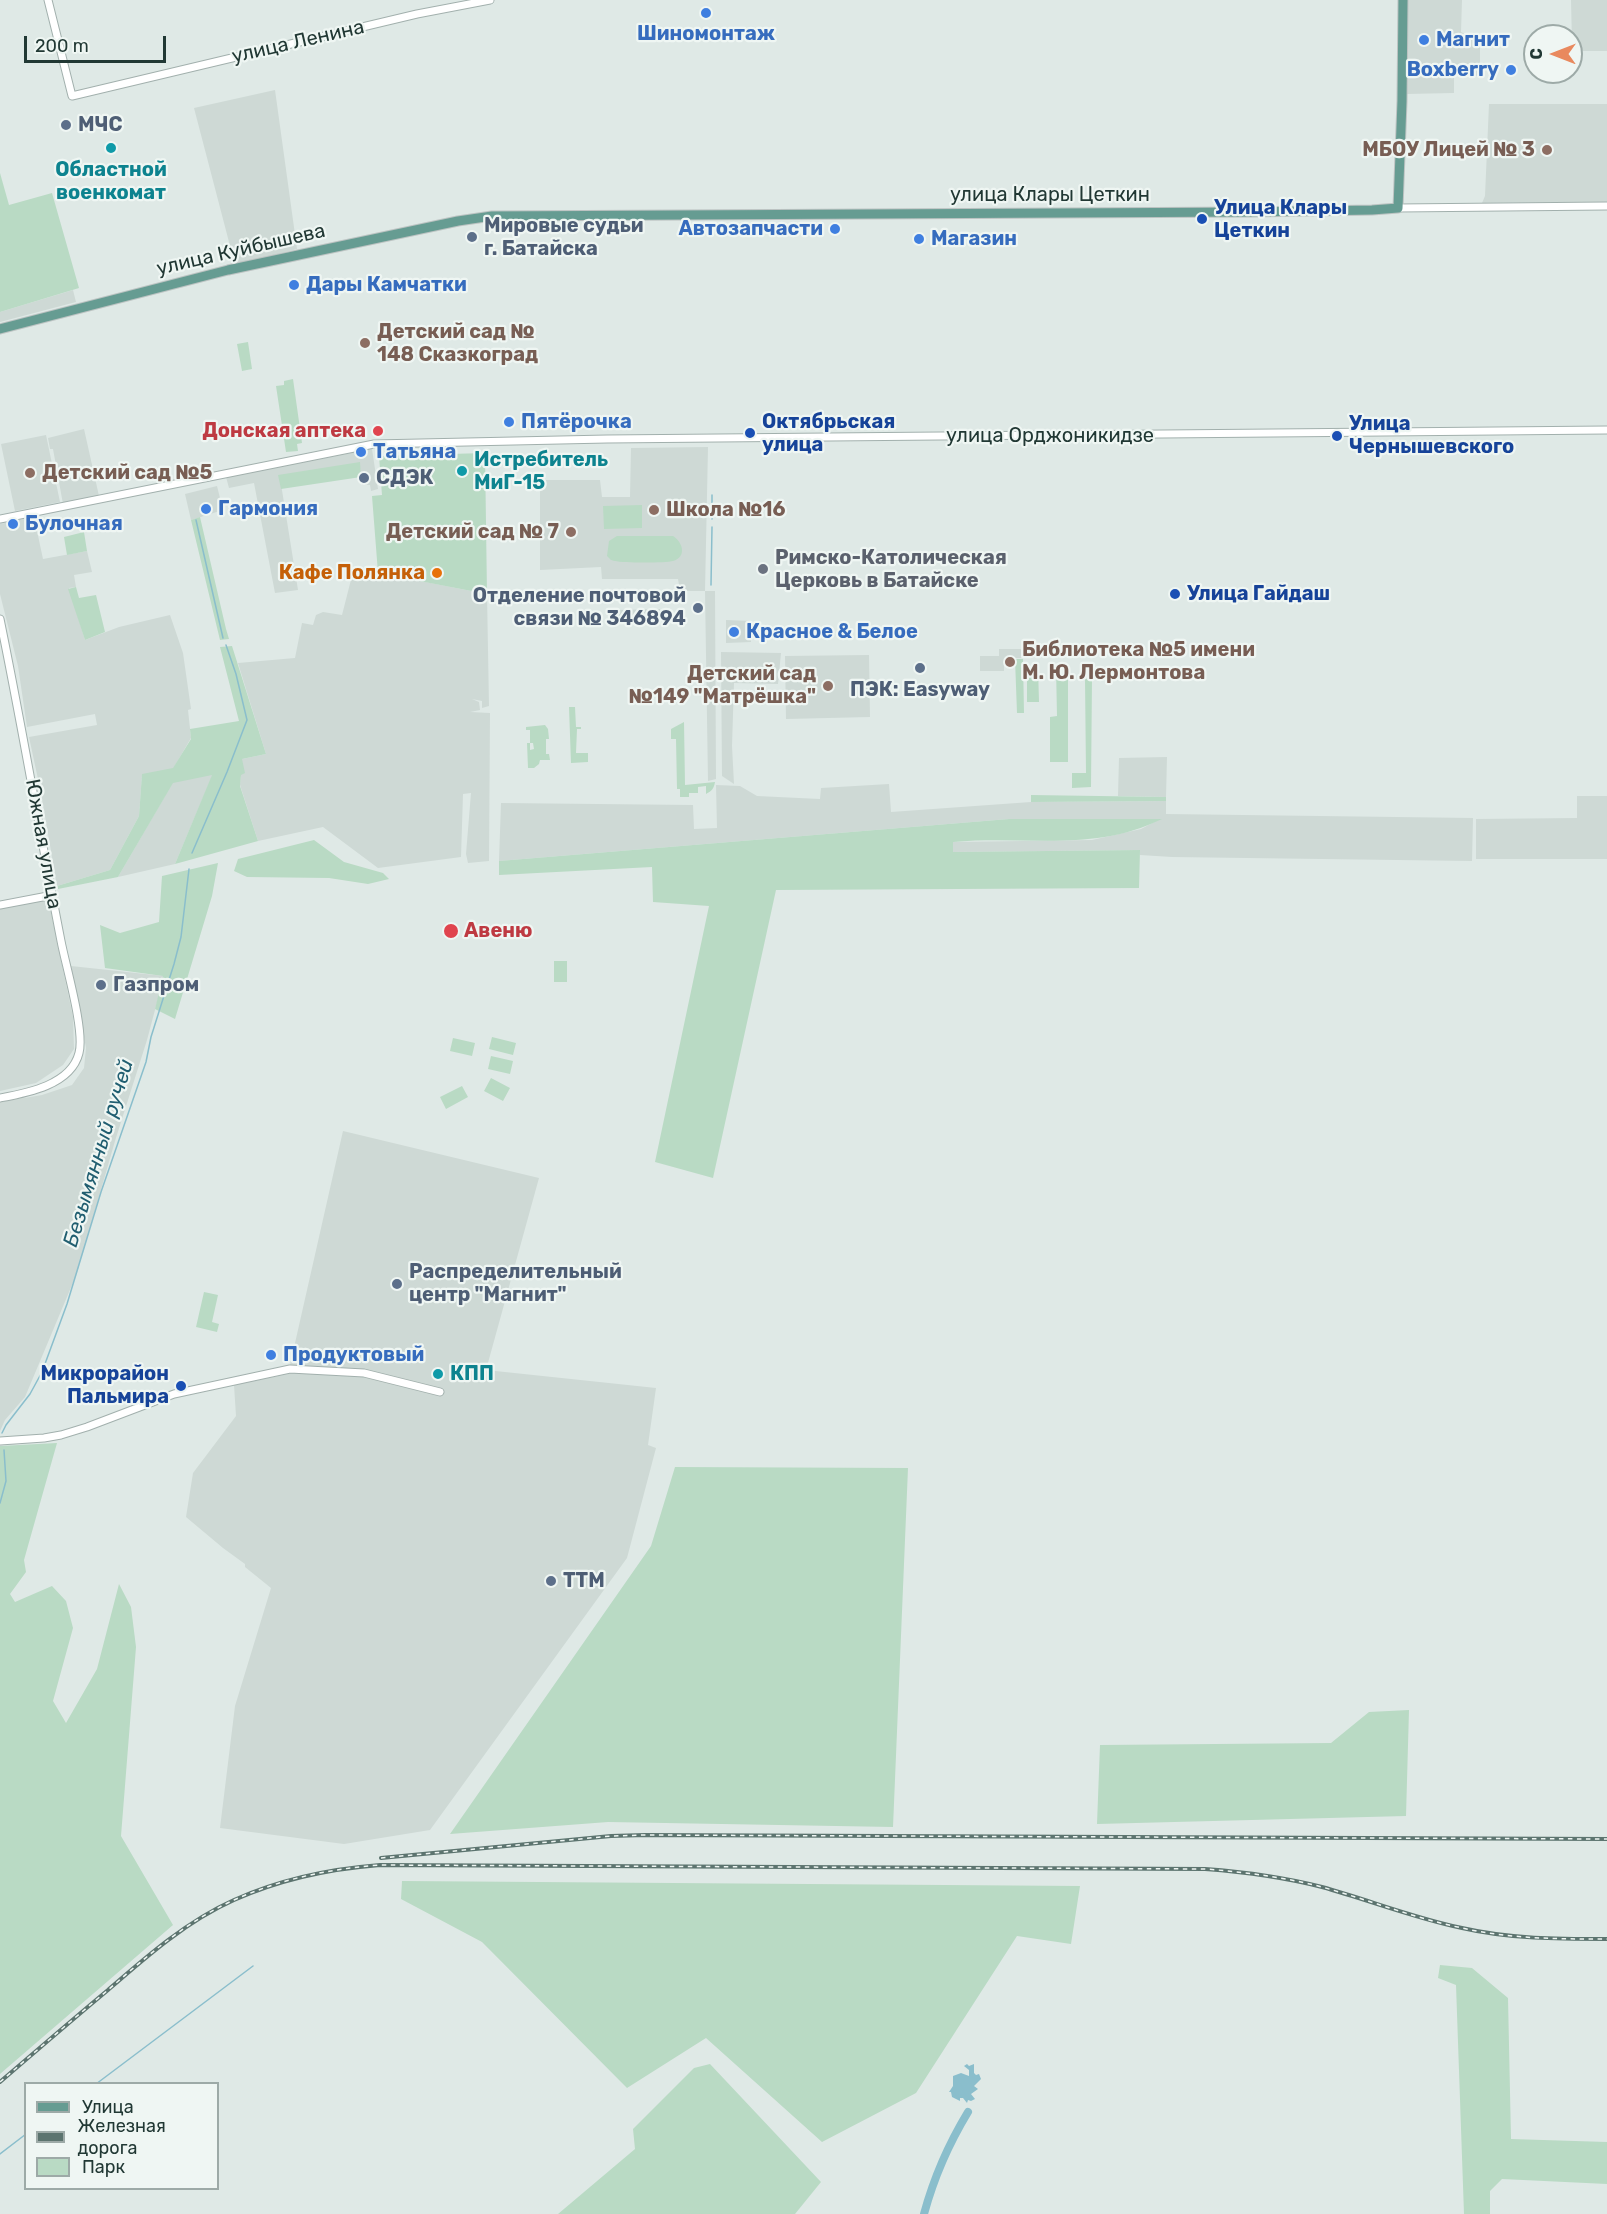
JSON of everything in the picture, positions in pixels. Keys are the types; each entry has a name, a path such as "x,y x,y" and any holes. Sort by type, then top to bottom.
{"main road":[{"path":"1398,208 1403,0"},
{"name":"улица Клары Цеткин","path":"492,216 1250,212 1398,208"},
{"name":"улица Куйбышева","path":"0,329 228,270 458,221 492,216"}],"street":[{"name":"улица Ленина","path":"48,0 72,96 417,14 490,0"},
{"name":"улица Клары Цеткин","path":"1398,208 1607,206"},
{"name":"улица Орджоникидзе","path":"0,519 365,444 1607,430"},
{"name":"Южная улица","path":"0,619 80,1036 80,1053 64,1075 39,1089 0,1098"},
{"path":"0,905 53,895"},
{"path":"0,1441 54,1437 174,1394 290,1369 364,1373 440,1392"}],"shaded area":[{"path":"1406,0 1462,0 1461,32 1480,42 1480,76 1454,75 1454,93 1406,94"},
{"path":"1571,0 1607,0 1607,51 1583,51 1583,24 1572,24"},
{"path":"275,90 297,249 235,265 194,108"},
{"name":"МБОУ Лицей № 3","path":"1489,104 1607,104 1607,202 1482,203 1485,196"},
{"path":"73,290 76,302 0,322 0,312"},
{"path":"84,429 99,496 63,504 53,449 50,449 48,438"},
{"name":"Детский сад №5","path":"46,435 60,502 15,511 1,444"},
{"name":"Школа №16","path":"708,447 705,591 680,591 678,579 602,579 601,567 540,570 540,480 600,480 602,497 630,497 631,448"},
{"path":"372,449 378,489 371,491 370,485 362,485 360,469 281,484 298,590 275,593 254,483 229,488 226,477"},
{"path":"217,486 223,510 191,520 185,494"},
{"path":"34,517 43,559 87,551 92,572 74,575 76,587 69,588 85,640 119,627 170,615 183,653 191,709 188,710 191,738 173,769 142,775 139,816 110,870 57,886 29,737 97,725 95,714 27,727 18,666 0,594 0,524"},
{"path":"354,568 487,594 489,706 482,708 482,701 472,699 479,702 480,710 470,712 490,713 489,861 468,863 466,854 471,793 463,794 461,857 378,868 323,827 258,841 240,785 242,759 266,754 238,663 295,658 302,623 313,625 316,615 323,612 342,615"},
{"path":"705,591 715,591 716,779 708,781"},
{"path":"660,609 660,615 618,616 618,610"},
{"path":"726,620 751,621 751,642 726,643"},
{"path":"999,649 1021,649 1021,658 1004,658 1004,671 980,671 980,656 999,656"},
{"path":"721,652 781,653 778,684 734,683 732,746 734,784 722,776"},
{"name":"Детский сад №149 \"Матрёшка\"","path":"869,655 870,717 786,719 785,656"},
{"path":"1167,757 1166,797 1118,796 1119,758"},
{"path":"213,774 175,864 118,877 173,782"},
{"path":"889,784 891,812 1031,802 1166,801 1166,814 1473,818 1472,861 1172,857 1140,855 1139,850 953,852 953,842 1092,840 1141,829 1160,819 1009,819 499,861 501,803 693,805 694,829 717,828 716,785 740,786 757,796 820,799 821,788"},
{"path":"1577,796 1607,796 1607,859 1476,859 1476,819 1577,818"},
{"path":"48,898 73,1017 74,1049 63,1065 36,1083 0,1091 0,906"},
{"path":"71,966 164,976 77,1273 25,1397 5,1420 0,1431 0,1102 42,1095 72,1085 84,1068 86,1048"},
{"path":"343,1131 539,1178 486,1370 656,1388 648,1445 656,1448 627,1558 430,1830 344,1844 220,1828 235,1706 271,1588 186,1517 193,1473 236,1416 234,1385 288,1374"}],"green space":[{"path":"0,173 9,205 52,193 79,288 0,312"},
{"path":"248,342 252,369 242,371 237,344"},
{"path":"293,379 302,443 297,444 298,451 286,452 276,386 284,385 284,381"},
{"path":"485,453 487,594 378,573 372,496 382,495 379,456"},
{"path":"360,462 361,477 281,489 278,475"},
{"path":"642,505 642,528 604,529 603,506"},
{"path":"200,517 229,639 220,640 191,520"},
{"path":"84,532 87,551 67,555 64,537"},
{"path":"617,536 673,536 681,545 682,553 677,559 669,562 611,560 607,556 609,541"},
{"path":"76,587 79,598 96,595 105,632 85,640 68,589"},
{"path":"232,646 266,754 242,759 245,773 241,775 240,786 258,841 175,864 212,775 173,783 118,877 58,889 57,886 110,870 139,816 142,774 173,768 191,739 190,729 239,721 220,647"},
{"path":"1015,659 1023,659 1024,713 1017,713"},
{"path":"1027,667 1038,667 1039,702 1027,702"},
{"path":"1056,667 1068,679 1068,762 1050,762 1050,717 1057,716"},
{"path":"1092,678 1091,787 1072,788 1072,773 1086,773 1085,679"},
{"path":"569,707 575,707 576,727 581,727 577,729 576,753 588,753 588,762 571,763"},
{"path":"684,722 685,785 715,782 710,792 706,794 706,786 698,787 698,793 689,793 689,797 680,797 680,789 677,789 676,739 671,739 671,729"},
{"path":"545,725 549,739 546,739 546,754 549,754 550,760 540,760 534,768 528,768 527,743 530,743 530,730 526,730 526,727","holes":["530,743 533,743 534,749 530,750"]},
{"path":"1031,795 1166,797 1166,801 1031,802"},
{"path":"1009,819 1162,819 1110,836 1085,839 953,842 953,852 1140,850 1139,888 776,890 713,1178 655,1162 709,906 653,902 652,867 499,875 499,861"},
{"path":"314,840 344,862 383,873 389,879 368,884 329,878 247,877 234,871 238,859"},
{"path":"218,863 212,896 175,1019 155,1009 163,976 105,968 100,925 120,933 159,922 162,876"},
{"path":"554,961 567,961 567,982 554,982"},
{"path":"492,1037 516,1043 513,1055 489,1049"},
{"path":"453,1038 475,1043 472,1056 450,1051"},
{"path":"491,1056 513,1061 510,1074 488,1069"},
{"path":"491,1078 510,1088 503,1101 484,1091"},
{"path":"462,1086 468,1097 446,1109 440,1097"},
{"path":"204,1292 218,1295 212,1322 219,1324 217,1332 196,1327"},
{"path":"57,1443 24,1560 26,1572 10,1594 15,1602 52,1586 66,1601 73,1628 53,1701 66,1723 97,1669 119,1584 131,1607 136,1647 121,1836 173,1925 0,2074 0,1446"},
{"path":"675,1467 908,1468 893,1827 608,1822 450,1834 651,1546"},
{"path":"1409,1710 1406,1816 1097,1824 1100,1745 1331,1743 1369,1712"},
{"path":"402,1881 1080,1886 1071,1944 1017,1936 916,2093 822,2142 706,2038 627,2088 482,1942 401,1899"},
{"path":"1440,1965 1472,1968 1508,1998 1511,2139 1607,2142 1607,2184 1502,2179 1490,2191 1490,2214 1464,2214 1456,1985 1438,1978"},
{"path":"710,2064 821,2182 795,2214 558,2214 635,2149 633,2129 694,2068"}],"water":[{"path":"967,2064 969,2066 974,2064 974,2073 979,2074 981,2079 974,2086 978,2089 971,2094 975,2099 968,2100 967,2103 963,2098 960,2098 960,2101 952,2097 949,2092 953,2086 953,2076 961,2073 969,2076 969,2070 964,2066"}],"waterway":[{"path":"712,495 712,519"},
{"path":"196,520 223,638"},
{"path":"711,585 712,527"},
{"name":"Безымянный ручей","path":"192,853 247,720 236,674 226,645"},
{"name":"Безымянный ручей","path":"2,1433 30,1394 42,1372 67,1304 101,1192 146,1062 151,1037 174,964 181,937 189,869"},
{"path":"0,1503 6,1481 4,1450"},
{"path":"99,2082 253,1966"},
{"path":"924,2214 942,2162 968,2112"},
{"path":"0,2154 24,2136"}],"railway":[{"path":"381,1858 611,1836 645,1835 1607,1839"},
{"path":"0,2082 153,1952 200,1918 234,1900 269,1886 323,1872 380,1865 1205,1869 1264,1875 1307,1883 1426,1919 1480,1932 1534,1938 1607,1939"}],"place":[{"name":"Шиномонтаж","path":"706,13"},
{"name":"Магнит","path":"1424,40"},
{"name":"Boxberry","path":"1511,70"},
{"name":"МЧС","path":"66,125"},
{"name":"Областной военкомат","path":"111,148"},
{"name":"МБОУ Лицей № 3","path":"1547,150"},
{"name":"Улица Клары Цеткин","path":"1202,219"},
{"name":"Автозапчасти","path":"835,229"},
{"name":"Мировые судьи г. Батайска","path":"472,237"},
{"name":"Магазин","path":"919,239"},
{"name":"Дары Камчатки","path":"294,285"},
{"name":"Детский сад № 148 Сказкоград","path":"365,343"},
{"name":"Пятёрочка","path":"509,422"},
{"name":"Донская аптека","path":"378,431"},
{"name":"Октябрьская улица","path":"750,433"},
{"name":"Улица Чернышевского","path":"1337,436"},
{"name":"Татьяна","path":"361,452"},
{"name":"Истребитель МиГ-15","path":"462,471"},
{"name":"Детский сад №5","path":"30,473"},
{"name":"СДЭК","path":"364,478"},
{"name":"Гармония","path":"206,509"},
{"name":"Школа №16","path":"654,510"},
{"name":"Булочная","path":"13,524"},
{"name":"Детский сад № 7","path":"571,532"},
{"name":"Римско-Католическая Церковь в Батайске","path":"763,569"},
{"name":"Кафе Полянка","path":"437,573"},
{"name":"Улица Гайдаш","path":"1175,594"},
{"name":"Отделение почтовой связи № 346894","path":"698,608"},
{"name":"Красное & Белое","path":"734,632"},
{"name":"Библиотека №5 имени М. Ю. Лермонтова","path":"1010,662"},
{"name":"ПЭК: Easyway","path":"920,668"},
{"name":"Детский сад №149 \"Матрёшка\"","path":"828,686"},
{"name":"Авеню","path":"451,931"},
{"name":"Газпром","path":"101,985"},
{"name":"Распределительный центр \"Магнит\"","path":"397,1284"},
{"name":"Продуктовый","path":"271,1355"},
{"name":"КПП","path":"438,1374"},
{"name":"Микрорайон Пальмира","path":"181,1386"},
{"name":"ТТМ","path":"551,1581"}]}
